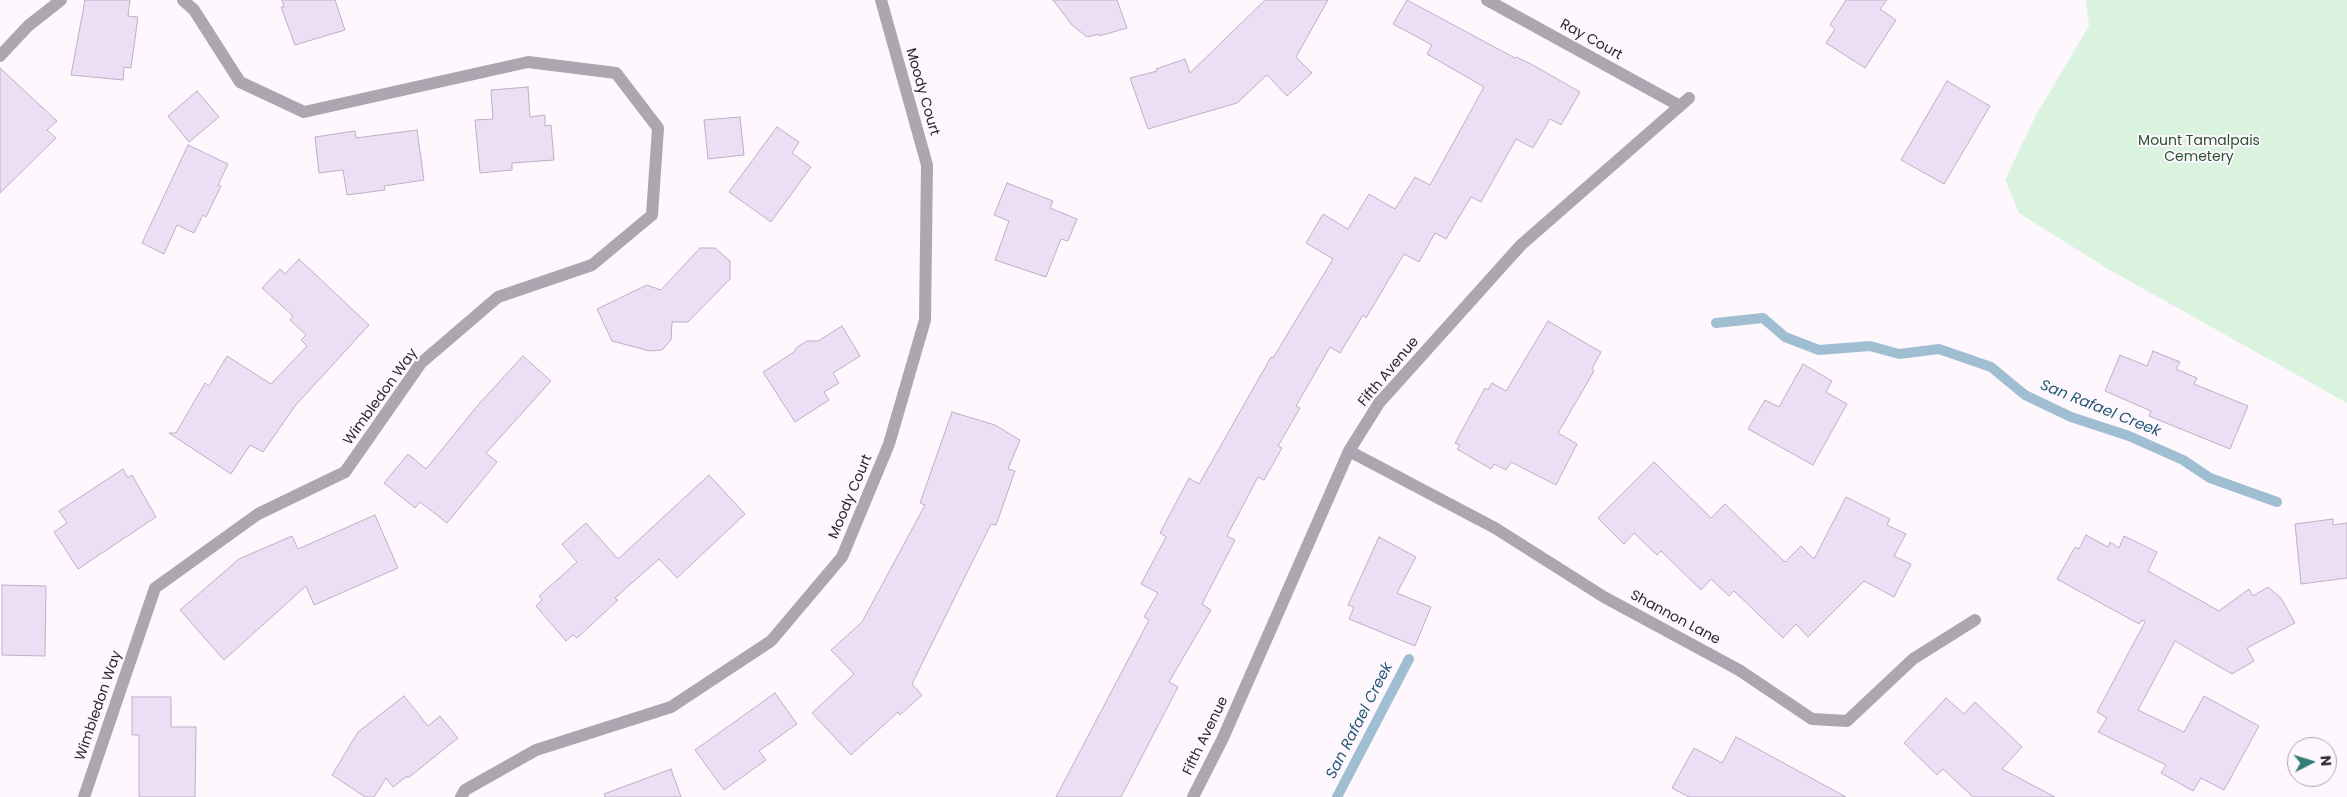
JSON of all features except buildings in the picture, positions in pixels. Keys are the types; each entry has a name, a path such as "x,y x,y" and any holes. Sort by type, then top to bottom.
{"street":[{"path":"0,56 28,26 61,0"},
{"name":"Wimbledon Way","path":"84,797 155,588 258,514 344,472 421,363 498,297 592,265 652,215 658,128 616,73 528,62 304,112 240,82 194,10 183,0"},
{"name":"Moody Court","path":"461,797 464,790 536,750 671,708 771,641 842,557 889,444 925,320 927,165 881,0"},
{"name":"Ray Court","path":"1488,0 1684,102"},
{"name":"Fifth Avenue","path":"1193,797 1227,729 1349,451 1379,403 1521,245 1684,102"},
{"name":"Shannon Lane","path":"1349,451 1496,528 1604,597 1739,670 1812,719 1847,721 1913,659 1975,620"}],"green space":[{"name":"Mount Tamalpais Cemetery","path":"2086,0 2347,0 2347,403 2108,269 2019,213 2005,180 2036,115 2089,26"}],"waterway":[{"name":"San Rafael Creek","path":"1716,323 1763,318 1785,337 1819,350 1870,346 1899,354 1939,349 1991,367 2025,395 2071,417 2129,436 2183,460 2210,478 2277,502"},
{"name":"San Rafael Creek","path":"1337,797 1409,659"}]}
